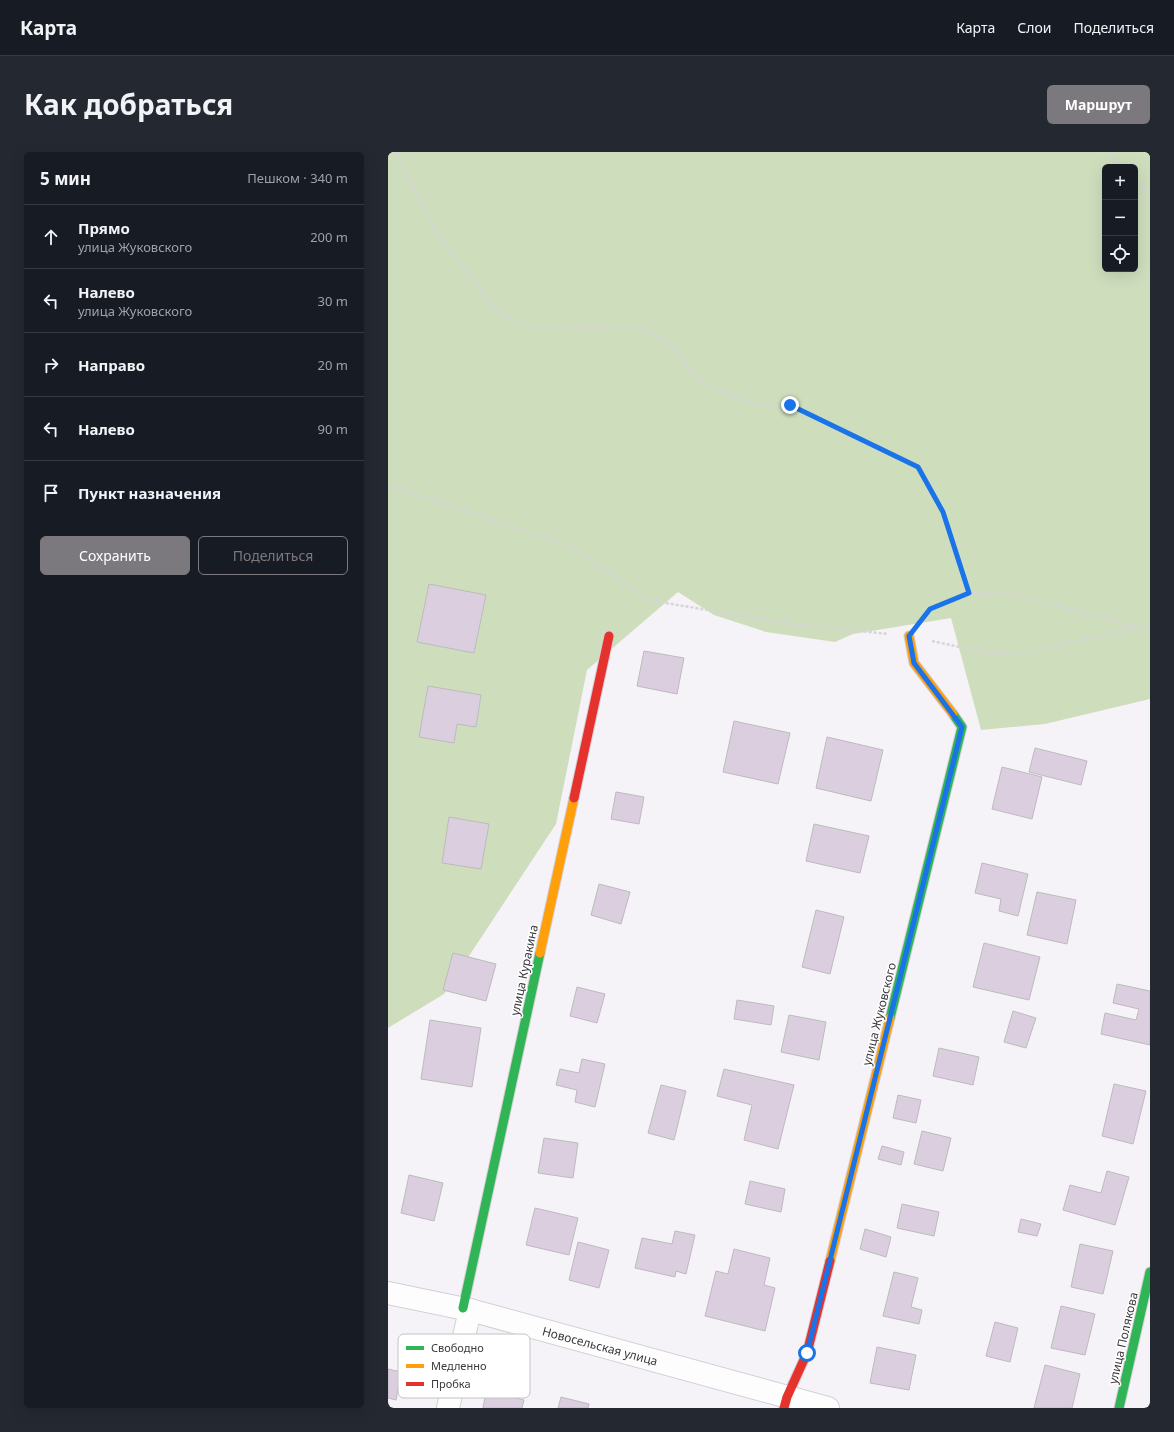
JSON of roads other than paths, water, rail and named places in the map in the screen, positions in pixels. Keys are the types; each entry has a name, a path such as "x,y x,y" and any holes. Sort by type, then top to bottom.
{"street":[{"name":"улица Куракина","path":"466,1309 609,636"},
{"name":"улица Жуковского","path":"786,1402 807,1353 962,727 914,663 909,636"},
{"name":"улица Полякова","path":"1119,1408 1150,1272"},
{"name":"Новосельская улица","path":"388,1293 466,1309 786,1402 828,1408"},
{"path":"461,1334 466,1309"},
{"path":"448,1408 450,1398"}]}
